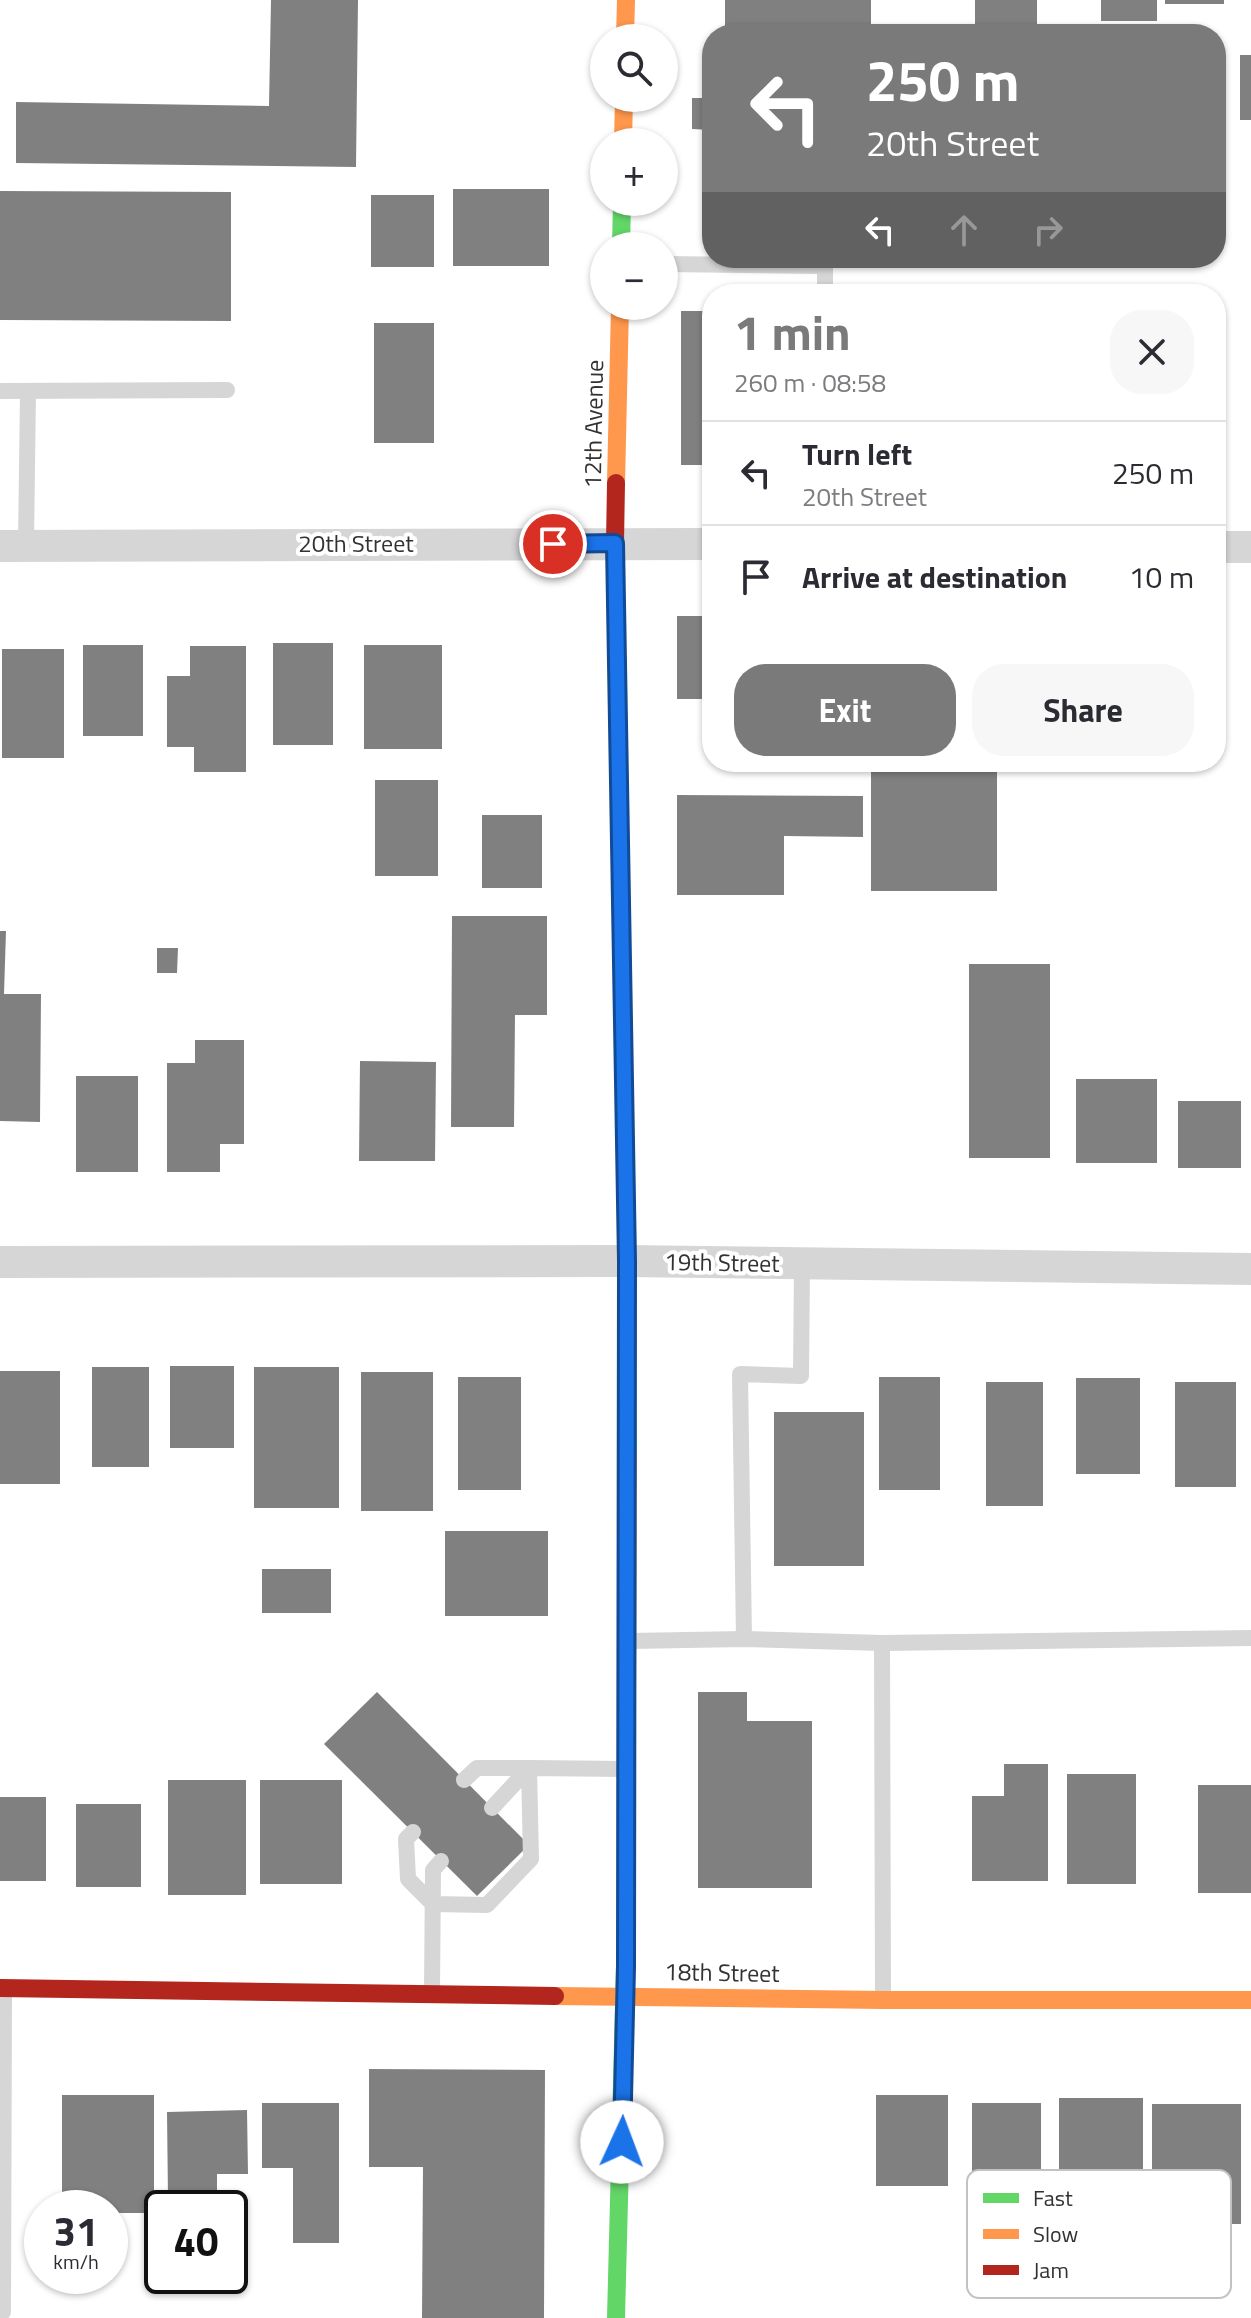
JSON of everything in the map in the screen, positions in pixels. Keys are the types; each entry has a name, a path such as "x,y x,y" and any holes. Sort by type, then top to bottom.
{"street":[{"path":"625,24 626,0"},
{"name":"12th Avenue","path":"616,2318 626,1996 628,1641 627,1261 615,543 620,320"},
{"name":"20th Street","path":"13,546 702,544"},
{"path":"1226,547 1251,547"},
{"name":"19th Street","path":"0,1262 627,1261 1251,1269"},
{"name":"18th Street","path":"2,1988 883,2000 1251,2000"}],"lane":[{"path":"678,264 702,264"},
{"path":"0,391 227,390"},
{"path":"13,546 28,391"},
{"path":"744,1639 740,1374 801,1376 802,1264"},
{"path":"628,1641 744,1639 882,1643 1251,1638"},
{"path":"882,1643 883,2000"},
{"path":"464,1780 477,1768 627,1769"},
{"path":"492,1808 529,1768"},
{"path":"413,1832 406,1839 408,1879 433,1904 487,1905 531,1859 529,1768"},
{"path":"432,1994 433,1870 441,1861"},
{"path":"2,1988 3,2312"}],"building":[{"path":"271,0 358,0 356,167 16,163 16,102 269,106"},
{"path":"725,0 871,0 871,24 725,24"},
{"path":"975,0 1037,0 1037,24 975,24"},
{"path":"1101,0 1157,0 1157,21 1101,21"},
{"path":"1165,0 1224,0 1224,4 1165,4"},
{"path":"1240,55 1251,55 1251,120 1240,120"},
{"path":"692,98 702,98 702,130 692,129"},
{"path":"453,189 549,189 549,266 453,266"},
{"path":"0,191 231,192 231,321 0,320"},
{"path":"371,195 434,195 434,267 371,267"},
{"path":"681,311 702,311 702,465 681,465"},
{"path":"374,323 434,323 434,443 374,443"},
{"path":"677,616 702,616 702,699 677,699"},
{"path":"273,643 333,643 333,745 273,745"},
{"path":"83,645 143,645 143,736 83,736"},
{"path":"364,645 442,645 442,749 364,749"},
{"path":"190,646 246,646 246,772 194,772 194,747 167,747 167,676 190,676"},
{"path":"2,649 64,649 64,758 2,758"},
{"path":"871,772 997,772 997,891 871,891"},
{"path":"375,780 438,780 438,876 375,876"},
{"path":"677,795 863,796 863,837 784,836 784,895 677,895"},
{"path":"482,815 542,815 542,888 482,888"},
{"path":"452,916 547,916 547,1015 515,1015 514,1127 451,1127"},
{"path":"0,931 6,931 4,994 41,994 40,1122 0,1121"},
{"path":"157,948 178,948 177,973 157,973"},
{"path":"969,964 1050,964 1050,1158 969,1158"},
{"path":"195,1040 244,1040 244,1144 220,1144 220,1172 167,1172 167,1063 195,1063"},
{"path":"360,1061 436,1062 435,1161 359,1161"},
{"path":"76,1076 138,1076 138,1172 76,1172"},
{"path":"1076,1079 1157,1079 1157,1163 1076,1163"},
{"path":"1178,1101 1241,1101 1241,1168 1178,1168"},
{"path":"170,1366 234,1366 234,1448 170,1448"},
{"path":"92,1367 149,1367 149,1467 92,1467"},
{"path":"254,1367 339,1367 339,1508 254,1508"},
{"path":"0,1371 60,1371 60,1484 0,1484"},
{"path":"361,1372 433,1372 433,1511 361,1511"},
{"path":"458,1377 521,1377 521,1490 458,1490"},
{"path":"879,1377 940,1377 940,1490 879,1490"},
{"path":"1076,1378 1140,1378 1140,1474 1076,1474"},
{"path":"986,1382 1043,1382 1043,1506 986,1506"},
{"path":"1175,1382 1236,1382 1236,1487 1175,1487"},
{"path":"774,1412 864,1412 864,1566 774,1566"},
{"path":"445,1531 548,1531 548,1616 445,1616"},
{"path":"262,1569 331,1569 331,1613 262,1613"},
{"path":"377,1692 529,1845 477,1896 324,1744"},
{"path":"698,1692 747,1692 747,1721 812,1721 812,1888 698,1888"},
{"path":"1004,1764 1048,1764 1048,1881 972,1881 972,1796 1004,1796"},
{"path":"1067,1774 1136,1774 1136,1884 1067,1884"},
{"path":"168,1780 246,1780 246,1895 168,1895"},
{"path":"260,1780 342,1780 342,1884 260,1884"},
{"path":"1198,1785 1251,1785 1251,1893 1198,1893"},
{"path":"0,1797 46,1797 46,1881 0,1881"},
{"path":"76,1804 141,1804 141,1887 76,1887"},
{"path":"369,2069 545,2070 544,2318 422,2318 423,2167 369,2167"},
{"path":"62,2095 154,2095 154,2190 144,2190 144,2213 128,2213 128,2190 62,2190"},
{"path":"876,2095 948,2095 948,2186 876,2186"},
{"path":"1059,2098 1143,2098 1143,2170 1059,2170"},
{"path":"262,2103 339,2103 339,2243 293,2243 293,2168 262,2168"},
{"path":"972,2103 1041,2103 1041,2170 972,2170"},
{"path":"1152,2104 1241,2104 1241,2224 1231,2224 1231,2170 1152,2170"},
{"path":"247,2110 248,2174 217,2174 217,2190 168,2190 167,2112"}],"traffic: fast":[{"path":"621,232 622,216"},
{"path":"620,841 628,1455"},
{"path":"616,2318 626,1926"}],"traffic: slow":[{"path":"625,24 626,0"},
{"path":"623,128 624,112"},
{"path":"616,483 620,320"},
{"path":"626,1926 628,1455"},
{"path":"555,1996 1251,2000"}],"traffic: jam":[{"path":"616,483 620,841"},
{"path":"0,1988 555,1996"}],"route":[{"path":"553,544 615,543 627,1261 628,1641 622,2142"}]}
